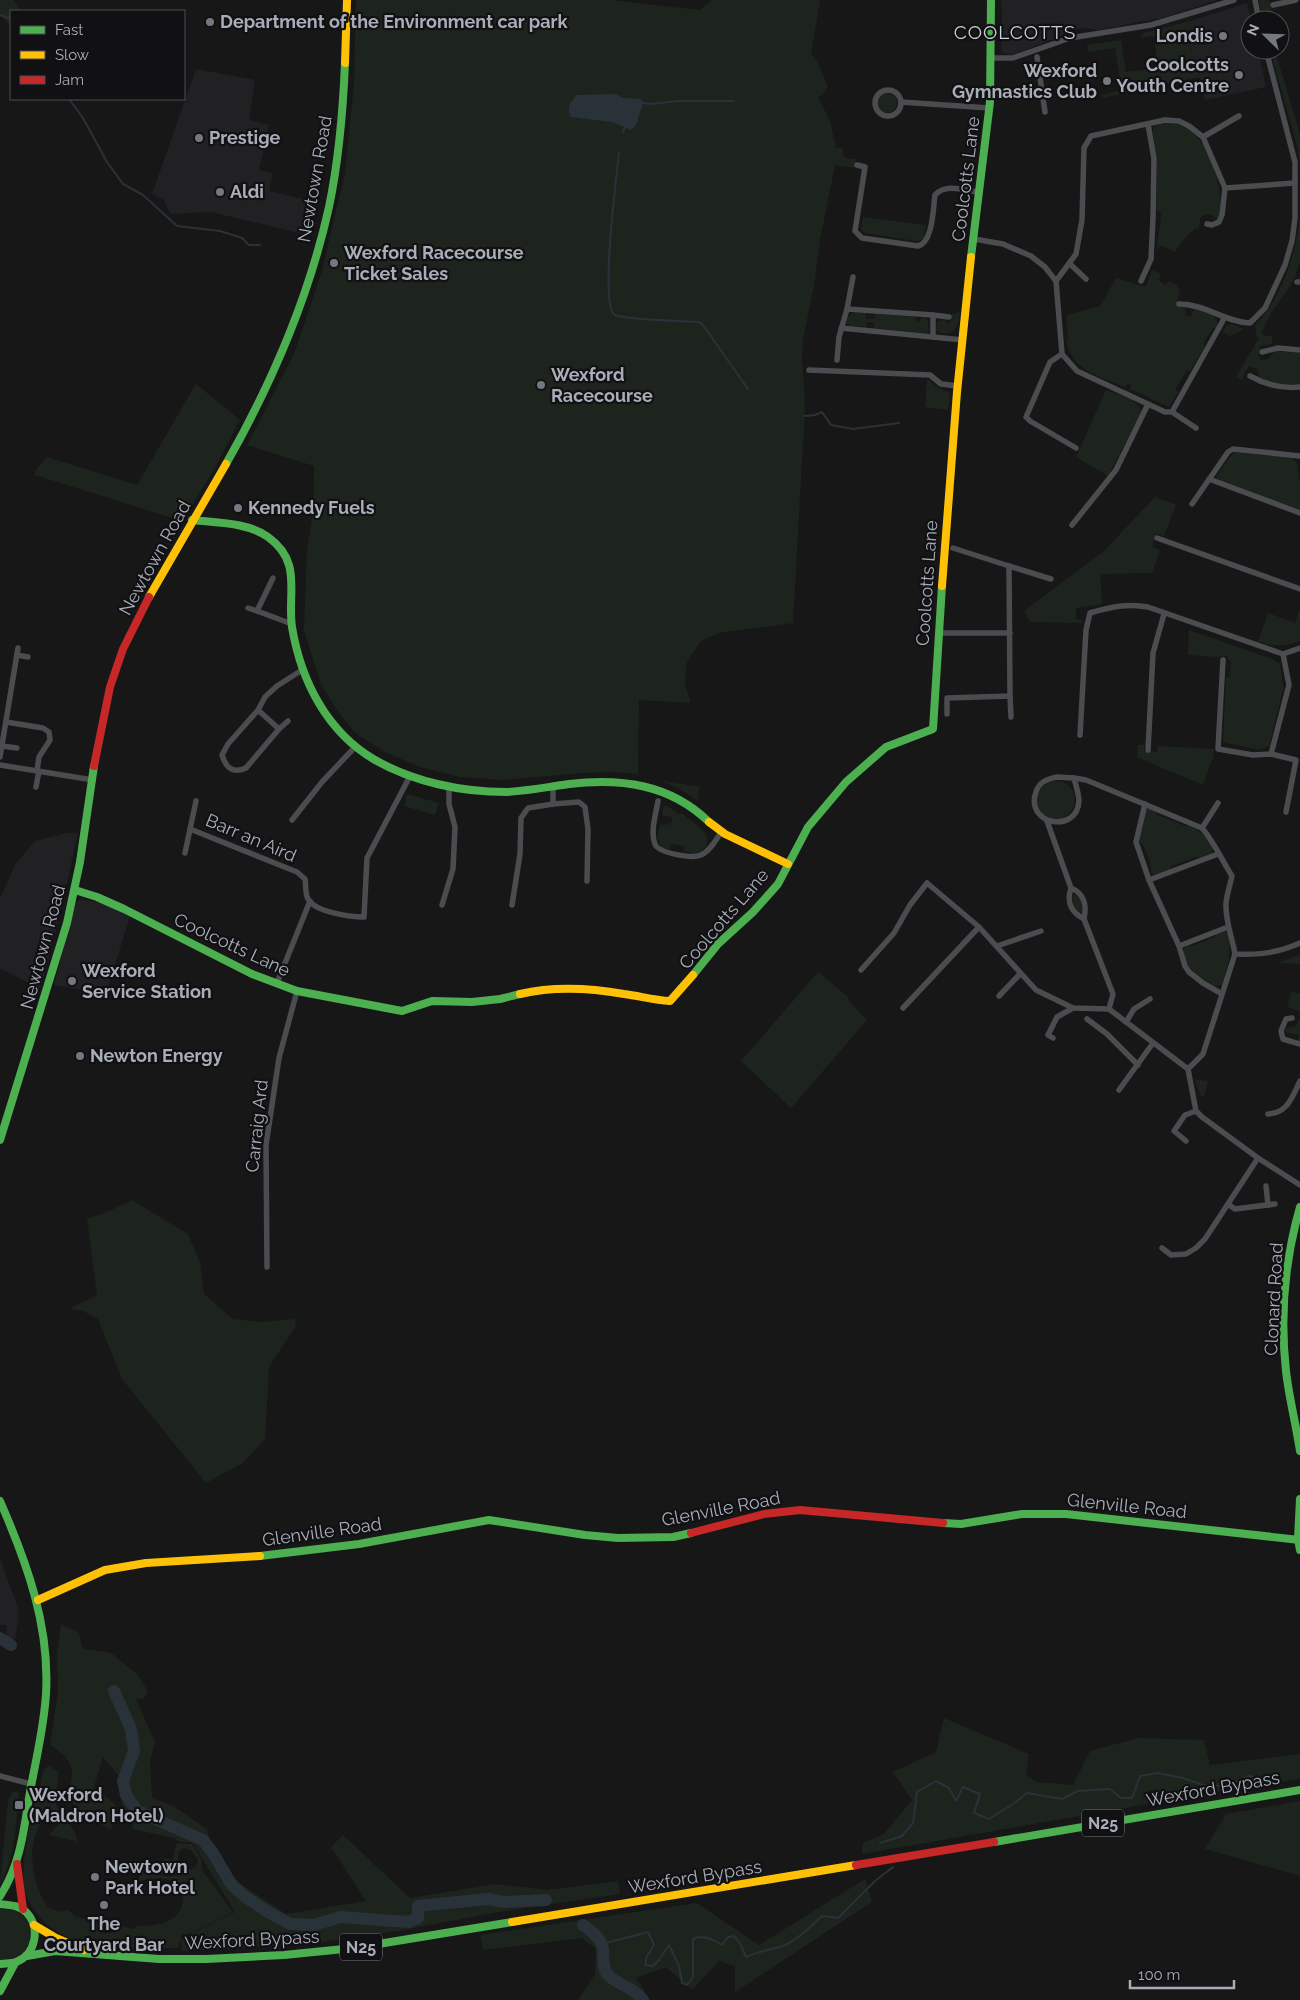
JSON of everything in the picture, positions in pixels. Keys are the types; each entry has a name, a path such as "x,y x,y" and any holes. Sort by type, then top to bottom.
{"main road":[{"name":"Newtown Road","path":"0,1140 14,1092 50,986 75,890 101,719 120,656 157,579 235,448 275,371 314,265 330,203 339,148 345,77 347,0"},
{"name":"Coolcotts Lane","path":"75,890 124,909 252,974 277,984 297,991 402,1011 432,1001 472,1002 500,999 542,989 598,990 627,994 650,1000 670,1001 718,944 753,912 778,884 808,827 846,782 886,747 933,730 946,518 978,192 990,96 992,58 991,0"},
{"path":"192,520 255,530 269,537 280,547 289,561 294,577 292,624 302,670 324,714 356,747 376,761 410,776 449,787 503,791 527,790 592,780 634,783 662,790 694,808 721,832 788,864"},
{"name":"Clonard Road","path":"1300,1207 1291,1248 1284,1346 1286,1373 1300,1451"},
{"path":"1300,1499 1300,1550"},
{"path":"0,1501 22,1550 38,1600 45,1648 46,1693 17,1864 23,1909 9,1904 0,1904"},
{"name":"Glenville Road","path":"38,1600 105,1570 146,1563 251,1557 359,1544 489,1520 585,1535 618,1538 670,1537 764,1514 800,1510 908,1521 961,1524 1022,1514 1066,1514 1299,1540"},
{"name":"Wexford Bypass","path":"27,1956 55,1951 159,1959 206,1959 284,1955 354,1948 706,1891 1300,1790"},
{"path":"0,1896 17,1864"},
{"name":"N25","path":"23,1909 32,1918 34,1925"},
{"path":"27,1956 34,1944 36,1934 34,1925"},
{"name":"Wexford Bypass","path":"34,1925 56,1938 92,1954"},
{"name":"N25","path":"0,1964 15,1963 27,1956"},
{"path":"0,1991 15,1963"}],"street":[{"path":"992,58 1014,58 1070,38 1151,25 1234,0"},
{"path":"1273,5 1296,0"},
{"path":"1037,58 1045,112"},
{"path":"1179,304 1192,304 1240,323 1250,323 1257,318 1271,296 1285,265 1292,241 1296,201 1294,162 1268,60"},
{"path":"886,90 895,92 901,102 896,114 889,117 881,115 875,106 878,94 886,90"},
{"path":"990,96 1042,95"},
{"path":"901,102 989,108"},
{"path":"1203,137 1239,116"},
{"path":"1056,281 1076,254 1082,220 1084,148 1091,136 1174,120 1189,126 1203,137 1225,188 1222,215 1218,222 1212,225 1207,224"},
{"path":"1142,281 1151,259 1153,217 1154,159 1148,124"},
{"path":"857,164 865,167 855,231 862,238 918,246 924,244 928,238 935,195 940,190 945,188 978,192"},
{"path":"1225,188 1295,183"},
{"path":"974,239 1003,244 1031,256 1045,267 1056,281 1062,354 1071,366 1083,375 1165,412 1172,412 1196,428"},
{"path":"1070,264 1086,279"},
{"path":"837,360 841,328 853,277"},
{"path":"847,309 949,317"},
{"path":"932,315 933,337"},
{"path":"1172,412 1225,317"},
{"path":"841,328 963,340"},
{"path":"1262,352 1278,348 1300,350"},
{"path":"1062,354 1050,362 1026,417 1076,448"},
{"path":"809,370 930,375 941,384 958,386"},
{"path":"1250,376 1275,387 1300,387"},
{"path":"1072,525 1116,470 1148,404"},
{"path":"1192,504 1233,449 1300,456"},
{"path":"1209,479 1300,513"},
{"path":"1157,538 1300,589"},
{"path":"953,548 1052,579"},
{"path":"1010,566 1010,717"},
{"path":"257,611 273,578"},
{"path":"1080,735 1086,630 1090,613 1135,604 1283,654 1300,648"},
{"path":"248,608 292,624"},
{"path":"1148,750 1152,653 1164,614"},
{"path":"939,633 1010,633"},
{"path":"0,757 18,648"},
{"path":"1271,754 1289,685 1283,654"},
{"path":"17,655 28,657"},
{"path":"1223,660 1218,749 1253,755 1271,754 1296,760 1286,812"},
{"path":"288,721 246,768 239,771 231,770 224,763 222,755 228,744 258,710 265,697 277,686 302,670"},
{"path":"947,714 947,698 1010,696"},
{"path":"258,710 279,729"},
{"path":"6,722 43,728 48,732 50,740 39,757 36,787"},
{"path":"2,746 17,748"},
{"path":"292,820 322,782 356,747"},
{"path":"0,764 93,780"},
{"path":"277,984 310,901 314,906 345,916 364,917 366,858 410,776"},
{"path":"1046,821 1061,822 1074,815 1079,802 1074,778"},
{"path":"1084,919 1074,913 1070,906 1068,897 1071,888 1046,821 1040,816 1034,803 1037,788 1049,779 1074,778 1086,780 1202,828 1212,839 1218,854 1232,876 1226,904 1228,927 1232,935 1235,954 1203,1054 1188,1069"},
{"path":"553,785 553,804"},
{"path":"442,904 453,869 455,827 449,804 449,787"},
{"name":"Barr an Aird","path":"185,853 196,801"},
{"path":"658,801 653,837 655,845 660,850 695,857 703,854 710,848 721,832"},
{"path":"512,906 520,854 522,818 528,808 579,802 585,806 588,829 587,881"},
{"path":"1202,828 1218,803"},
{"path":"1145,804 1136,842 1150,880 1179,946 1182,959 1189,972 1222,994"},
{"name":"Barr an Aird","path":"190,829 297,872 305,879 310,901"},
{"path":"1150,880 1218,854"},
{"path":"861,970 894,933 910,904 927,883 979,926 1036,990 1073,1008 1109,1009 1188,1069 1196,1111 1258,1158 1300,1185"},
{"path":"1071,888 1078,891 1085,899 1084,919 1114,994 1109,1009"},
{"path":"904,1008 979,926"},
{"path":"1179,946 1228,927"},
{"path":"997,946 1041,931"},
{"path":"1235,954 1260,955 1284,950 1300,943"},
{"path":"999,996 1020,974"},
{"name":"Carraig Ard","path":"267,1267 266,1145 279,1058 297,991"},
{"path":"1126,1022 1134,1008 1150,999"},
{"path":"1053,1038 1048,1035 1057,1017 1073,1008"},
{"path":"1292,1018 1286,1019 1281,1031 1283,1039 1300,1044"},
{"path":"1087,1020 1107,1034 1138,1065"},
{"path":"1119,1090 1154,1043"},
{"path":"1268,1114 1277,1114 1288,1106 1300,1081"},
{"path":"1186,1141 1174,1131 1186,1115 1196,1111"},
{"path":"1162,1248 1171,1255 1186,1254 1196,1248 1209,1233 1258,1158"},
{"path":"1266,1186 1268,1205"},
{"path":"1228,1204 1235,1209 1275,1204"},
{"path":"0,1776 31,1784"}],"shaded area":[{"path":"0,0 14,0 20,10 10,10 10,26 0,13"},
{"name":"Wexford Racecourse","path":"356,0 611,0 700,10 712,0 820,0 811,55 815,57 828,86 823,95 818,97 830,121 836,148 843,148 843,155 846,158 856,159 855,168 835,165 803,339 802,358 805,406 793,623 718,633 700,642 687,662 685,684 691,703 639,700 638,774 610,772 581,773 503,780 460,777 420,767 385,752 355,733 336,709 321,684 304,631 307,549 313,513 314,466 247,445 294,354 322,271 345,173 354,83"},
{"path":"1001,0 1218,0 1165,17 1099,30 1081,28 1013,55 1001,52"},
{"path":"1259,0 1269,0 1271,10 1261,10"},
{"path":"1247,3 1249,10 1240,10 1240,60 1260,60 1266,87 1205,100 1188,36 1190,21"},
{"path":"1190,21 1188,36 1199,77 1102,98 1101,95 1122,90 1115,48 1088,52 1087,45 1121,40 1126,72 1158,68 1154,36 1140,38 1143,33"},
{"path":"1273,60 1278,60 1300,135 1300,171 1298,149"},
{"path":"196,69 255,80 249,120 269,125 259,170 273,173 269,191 316,202 308,235 211,212 170,214 164,200 152,194"},
{"path":"887,93 894,96 897,103 894,110 887,113 880,110 877,103 880,96"},
{"path":"616,94 623,98 641,99 643,103 636,125 631,130 612,122 571,117 570,105 577,95"},
{"path":"1165,123 1184,126 1201,142 1214,167 1220,194 1219,218 1217,219 1212,215 1204,215 1200,218 1199,229 1196,228 1190,233 1175,252 1161,245 1157,250 1161,213 1156,209 1157,163 1153,129 1157,125"},
{"path":"1300,211 1300,261 1293,282 1271,313 1261,334 1272,337 1272,344 1260,346 1258,356 1261,360 1268,359 1275,351 1300,353 1300,384 1269,382 1260,378 1257,369 1250,366 1245,371 1242,380 1236,377 1259,338 1256,336 1255,325 1273,302 1287,272 1296,241"},
{"path":"863,217 926,225 924,237 920,241 916,241 864,233 861,229"},
{"path":"1152,270 1161,274 1159,281 1166,285 1168,281 1178,286 1177,288 1180,290 1177,305 1178,307 1185,308 1185,316 1191,317 1195,309 1213,315 1218,324 1216,328 1213,328 1203,344 1205,346 1190,371 1187,370 1175,390 1178,392 1169,407 1130,389 1131,385 1127,383 1125,387 1088,371 1074,358 1069,350 1066,339 1068,339 1066,315 1100,306 1116,278 1146,287"},
{"path":"960,312 957,327 954,330 947,334 936,331 937,322 946,319 946,323 950,323 952,314"},
{"path":"866,313 866,319 874,319 875,314 916,317 916,322 921,322 921,317 928,320 929,331 926,333 874,328 874,323 866,322 866,327 851,326 847,323 846,319 851,314"},
{"path":"1232,324 1244,329 1230,336 1223,332 1226,326"},
{"path":"927,380 939,389 950,392 948,410 925,407"},
{"path":"196,384 240,420 212,473 182,521 35,475 35,471 47,457 137,485"},
{"path":"1106,390 1122,395 1137,404 1141,413 1108,476 1076,457"},
{"path":"1235,452 1291,458 1297,463 1300,483 1300,510 1217,479 1216,477"},
{"path":"1155,497 1176,505 1164,536 1156,534 1152,547 1160,550 1152,573 1100,574 1102,604 1076,608 1076,619 1082,620 1082,623 1030,622 1024,611 1103,552"},
{"path":"1300,608 1300,641 1279,646 1258,641 1268,613 1295,623"},
{"path":"1189,630 1273,659 1280,664 1284,690 1269,746 1259,750 1223,742 1226,677 1230,677 1231,661 1228,660 1228,656 1188,655"},
{"path":"1138,745 1144,745 1144,751 1157,752 1158,746 1214,749 1203,785 1137,757"},
{"path":"661,781 701,787 697,792 699,795 698,801 680,789"},
{"path":"1056,781 1069,787 1075,800 1069,813 1056,819 1043,813 1037,800 1043,787"},
{"path":"407,794 439,803 435,815 404,806"},
{"path":"664,806 679,814 681,813 699,827 707,838 707,844 704,849 695,854 684,851 684,846 672,844 670,849 662,848 657,838 660,825 671,824 673,817 662,814"},
{"path":"1145,810 1156,811 1157,815 1186,826 1190,825 1204,835 1213,848 1212,853 1171,866 1169,870 1155,875 1151,873 1151,866 1145,848 1139,841"},
{"path":"67,833 78,833 57,927 40,989 0,968 0,898 16,863 35,841"},
{"path":"1074,894 1081,898 1082,912 1073,905 1072,899"},
{"path":"80,899 102,903 130,916 106,994 54,985 75,904"},
{"path":"1225,931 1228,934 1229,941 1228,966 1222,985 1215,986 1189,966 1184,955 1184,948 1215,937"},
{"path":"1300,955 1300,964 1276,963"},
{"path":"818,972 848,997 848,1000 867,1020 791,1108 741,1061"},
{"path":"1291,992 1300,993 1300,1017 1299,1011 1287,1007"},
{"path":"1300,1019 1300,1041 1298,1041 1299,1035 1285,1032 1286,1028 1296,1026"},
{"path":"1194,1079 1208,1081 1204,1097 1201,1096"},
{"path":"132,1200 188,1234 200,1263 204,1294 233,1319 261,1322 295,1319 296,1326 269,1367 265,1439 243,1463 206,1483 122,1379 98,1319 83,1311 69,1309 97,1295 87,1219"},
{"path":"0,1559 17,1605 19,1616 15,1639 7,1638 6,1625 0,1625"},
{"path":"61,1624 79,1633 82,1648 111,1653 137,1674 148,1691 144,1698 136,1699 155,1742 150,1761 152,1798 173,1806 207,1829 210,1842 238,1882 286,1914 366,1901 331,1847 343,1835 410,1898 495,1884 548,1890 618,1881 620,1894 493,1913 398,1931 299,1945 182,1951 181,1939 235,1912 192,1842 179,1842 174,1838 132,1829 134,1816 123,1811 119,1776 103,1757 94,1787 116,1805 111,1830 85,1815 68,1800 71,1768 65,1757 50,1744 58,1692 57,1654"},
{"path":"944,1718 1029,1754 1026,1775 1037,1782 1073,1785 1090,1751 1138,1738 1204,1740 1210,1765 1300,1754 1300,1779 1256,1785 862,1854 863,1843 884,1834 912,1800 893,1772 936,1752"},
{"path":"49,1766 59,1772 55,1801 59,1811 57,1815 53,1811 43,1820 33,1844 32,1858 37,1885 42,1898 49,1908 61,1912 68,1910 76,1917 101,1921 103,1923 101,1933 111,1933 114,1925 134,1929 137,1926 166,1922 179,1913 182,1906 180,1885 170,1880 159,1879 137,1882 142,1870 170,1877 196,1867 198,1860 192,1851 184,1848 179,1851 177,1867 172,1866 172,1861 169,1875 161,1874 164,1858 173,1860 176,1843 192,1844 201,1859 202,1870 233,1912 194,1932 182,1935 178,1948 123,1949 105,1947 70,1939 55,1930 41,1918 26,1895 23,1870 36,1797 43,1772"},
{"path":"16,1791 19,1793 19,1799 14,1843 9,1865 0,1884 8,1801 12,1792"},
{"path":"1300,1801 1300,1876 1205,1849 1226,1814"},
{"path":"66,1819 76,1835 77,1845 75,1841 49,1835"},
{"path":"865,1879 872,1902 735,1992 735,1966 719,1961 692,1990 666,1967 636,1978 650,2000 578,2000 595,1974 596,1949 582,1938 483,1950 480,1935 697,1903 759,1945"},
{"path":"0,1909 12,1909 19,1912 28,1923 30,1938 25,1951 19,1956 0,1960"}],"waterway":[{"path":"0,15 10,19"},
{"path":"70,100 83,118 107,162 123,184 143,195 177,226 220,231 242,238 249,245 260,245"},
{"path":"643,103 734,101"},
{"path":"623,132 625,127"},
{"path":"619,153 610,238 610,306 615,315 621,317 699,322 748,389"},
{"path":"804,416 822,412 831,425 853,429 899,423"},
{"path":"0,1638 11,1645"},
{"path":"114,1691 131,1729 134,1751 123,1781 126,1795 137,1811 203,1840 231,1884 244,1896 290,1924 314,1925 340,1917 409,1922 418,1918 418,1906 488,1899 503,1902 546,1900"},
{"path":"880,1843 902,1836 913,1823 917,1792 936,1781 949,1788 956,1801 963,1787 980,1794 974,1813 989,1819 1027,1793 1062,1799 1078,1791 1110,1789 1121,1798 1132,1798 1140,1776 1158,1773 1183,1778 1203,1785 1226,1786 1249,1776 1260,1779"},
{"path":"602,1944 648,1932 654,1945 647,1956 645,1965 653,1966 669,1945 679,1966 682,1983 687,1985 693,1977 693,1939 704,1937 722,1945 728,1937 734,1936 741,1945 746,1957 786,1945 822,1916 838,1918 875,1881 893,1867"},
{"path":"583,1925 601,1942 604,1964 608,1975 636,1992 643,2000"}],"traffic: fast":[{"path":"971,257 990,102 991,0"},
{"path":"226,464 274,371 300,307 321,241 338,153 345,63"},
{"path":"192,520 251,528 268,537 279,547 290,567 292,627 302,667 310,685 330,720 343,735 375,760 422,780 455,788 489,792 530,790 588,782 626,783 644,786 678,799 694,809 709,822"},
{"path":"693,975 718,944 753,912 778,884 808,827 846,782 886,747 933,729 942,586"},
{"path":"0,1140 67,923 80,862 94,766"},
{"path":"75,890 124,909 252,974 297,991 402,1011 432,1001 472,1002 500,999 520,994"},
{"path":"1300,1207 1287,1268 1284,1309 1284,1351 1287,1381 1300,1451"},
{"path":"1300,1499 1298,1539 1300,1550"},
{"path":"0,1501 35,1595 44,1644 46,1669 44,1719 23,1832 13,1871 0,1896"},
{"path":"943,1523 961,1524 1022,1514 1066,1514 1300,1540"},
{"path":"260,1556 359,1544 489,1520 585,1535 618,1538 673,1537 691,1533"},
{"path":"994,1842 1300,1790"},
{"path":"0,1904 14,1906 26,1912 31,1918 35,1933 32,1947 23,1958 14,1963 0,1964"},
{"path":"27,1956 55,1951 159,1959 206,1959 284,1955 354,1948 512,1922"},
{"path":"0,1991 15,1963"}],"traffic: slow":[{"path":"345,63 347,0"},
{"path":"942,586 957,392 971,257"},
{"path":"149,597 226,464"},
{"path":"709,822 725,834 788,864"},
{"path":"520,994 533,991 585,989 670,1001 693,975"},
{"path":"38,1600 105,1570 146,1563 260,1556"},
{"path":"512,1922 856,1865"},
{"path":"34,1925 56,1938 84,1950"}],"traffic: jam":[{"path":"94,766 110,687 123,649 149,597"},
{"path":"691,1533 764,1514 800,1510 943,1523"},
{"path":"856,1865 994,1842"},
{"path":"17,1864 23,1909"}],"place":[{"name":"Department of the Environment car park","path":"210,22"},
{"name":"Londis","path":"1223,36"},
{"name":"Coolcotts Youth Centre","path":"1239,75"},
{"name":"Wexford Gymnastics Club","path":"1107,81"},
{"name":"Prestige","path":"199,138"},
{"name":"Aldi","path":"220,192"},
{"name":"Wexford Racecourse Ticket Sales","path":"334,263"},
{"name":"Wexford Racecourse","path":"541,385"},
{"name":"Kennedy Fuels","path":"238,508"},
{"name":"Wexford Service Station","path":"72,981"},
{"name":"Newton Energy","path":"80,1056"},
{"name":"Wexford (Maldron Hotel)","path":"19,1805"},
{"name":"Newtown Park Hotel","path":"95,1877"},
{"name":"The Courtyard Bar","path":"104,1905"}],"district":[{"name":"COOLCOTTS","path":"1015,32"}]}
